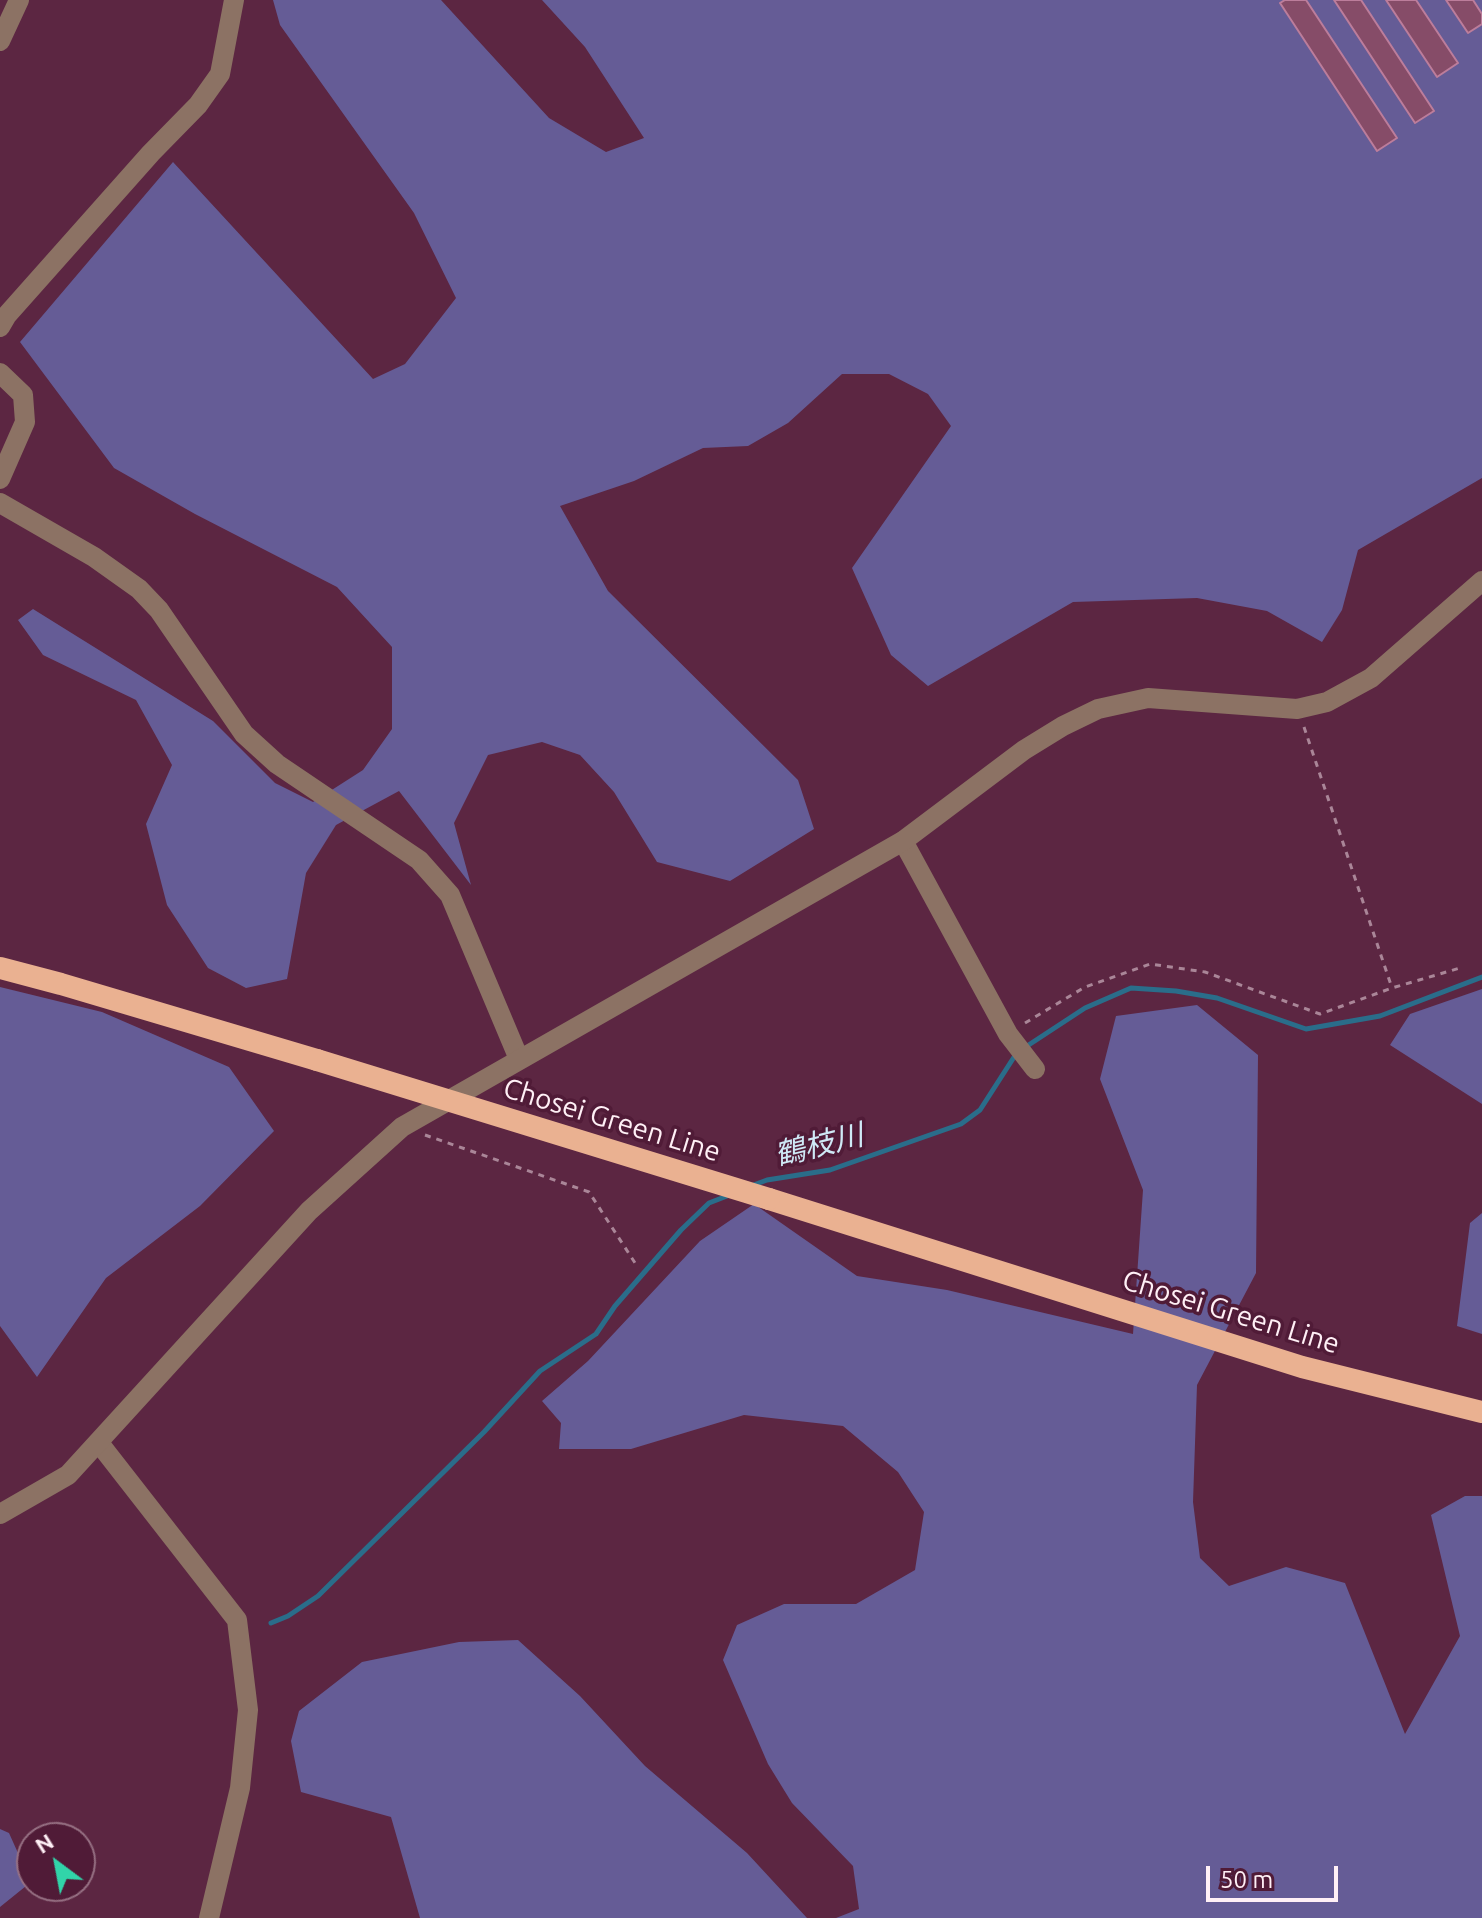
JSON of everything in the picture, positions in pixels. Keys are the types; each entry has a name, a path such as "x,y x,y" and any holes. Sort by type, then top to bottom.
{"highway":[{"name":"Chosei Green Line","path":"0,968 317,1060 1302,1367 1482,1412"}],"street":[{"path":"0,41 19,0"},
{"path":"0,327 7,315 151,153 198,105 220,74 234,0"},
{"path":"0,373 23,395 25,422 0,479"},
{"path":"0,503 94,557 139,589 159,610 244,734 277,764 419,860 450,895 519,1059"},
{"path":"0,1514 68,1475 309,1211 402,1127 903,841 1024,750 1063,726 1098,709 1148,698 1297,709 1327,702 1371,678 1482,581"},
{"path":"903,841 1008,1034 1035,1069"},
{"path":"99,1443 237,1620 248,1710 240,1788 209,1918"}],"path":[{"path":"1297,709 1392,988"},
{"path":"1008,1034 1085,987 1150,964 1205,972 1320,1014 1460,968"},
{"path":"402,1127 589,1192 637,1266"}],"shaded area":[{"path":"273,0 441,0 549,118 606,152 644,138 585,47 542,0 1482,0 1482,478 1358,550 1342,610 1322,642 1267,611 1197,598 1073,602 928,686 891,655 852,568 951,426 928,394 889,374 842,374 788,423 748,446 703,448 634,481 560,506 608,591 798,780 814,829 730,881 657,862 614,792 580,755 542,742 488,755 454,823 471,885 399,791 336,825 306,873 287,979 246,988 208,968 167,905 146,824 172,765 136,700 43,655 18,620 33,609 213,721 275,783 313,802 363,770 392,729 392,647 337,587 195,514 114,468 20,342 173,162 373,379 405,364 456,298 414,213 280,25"},
{"path":"0,987 102,1012 229,1067 274,1131 200,1206 106,1278 37,1377 0,1326"},
{"path":"1482,989 1482,1104 1390,1045 1410,1014"},
{"path":"1197,1005 1258,1055 1256,1273 1197,1385 1193,1502 1200,1558 1229,1586 1286,1567 1345,1583 1405,1734 1460,1636 1431,1515 1465,1496 1482,1496 1482,1918 836,1918 859,1909 853,1866 792,1803 768,1764 723,1660 737,1625 784,1604 856,1604 915,1570 924,1512 898,1472 843,1426 744,1415 631,1449 559,1449 561,1423 542,1401 588,1361 700,1241 754,1204 857,1276 947,1290 1133,1334 1143,1190 1100,1079 1116,1016"},
{"path":"1482,1213 1482,1334 1457,1326 1470,1223"},
{"path":"518,1640 580,1696 645,1766 747,1853 807,1918 420,1918 391,1817 301,1792 291,1741 299,1711 362,1662 459,1642"},
{"path":"0,1829 9,1833 16,1849 16,1894 0,1907"}],"building":[{"path":"1285,0 1306,0 1397,138 1377,151 1280,3"},
{"path":"1334,0 1361,0 1434,111 1415,123"},
{"path":"1386,0 1416,0 1458,63 1437,77"},
{"path":"1446,0 1473,0 1482,14 1482,24 1468,33"}],"waterway":[{"name":"鶴枝川","path":"1024,1048 1085,1008 1131,988 1217,998 1306,1029 1380,1016 1482,977"},
{"name":"鶴枝川","path":"751,1186 767,1180 830,1170 961,1124 980,1110 1016,1054"},
{"name":"鶴枝川","path":"271,1623 318,1596 484,1432 540,1371 596,1334 615,1306 681,1230 709,1203 727,1196"}]}
